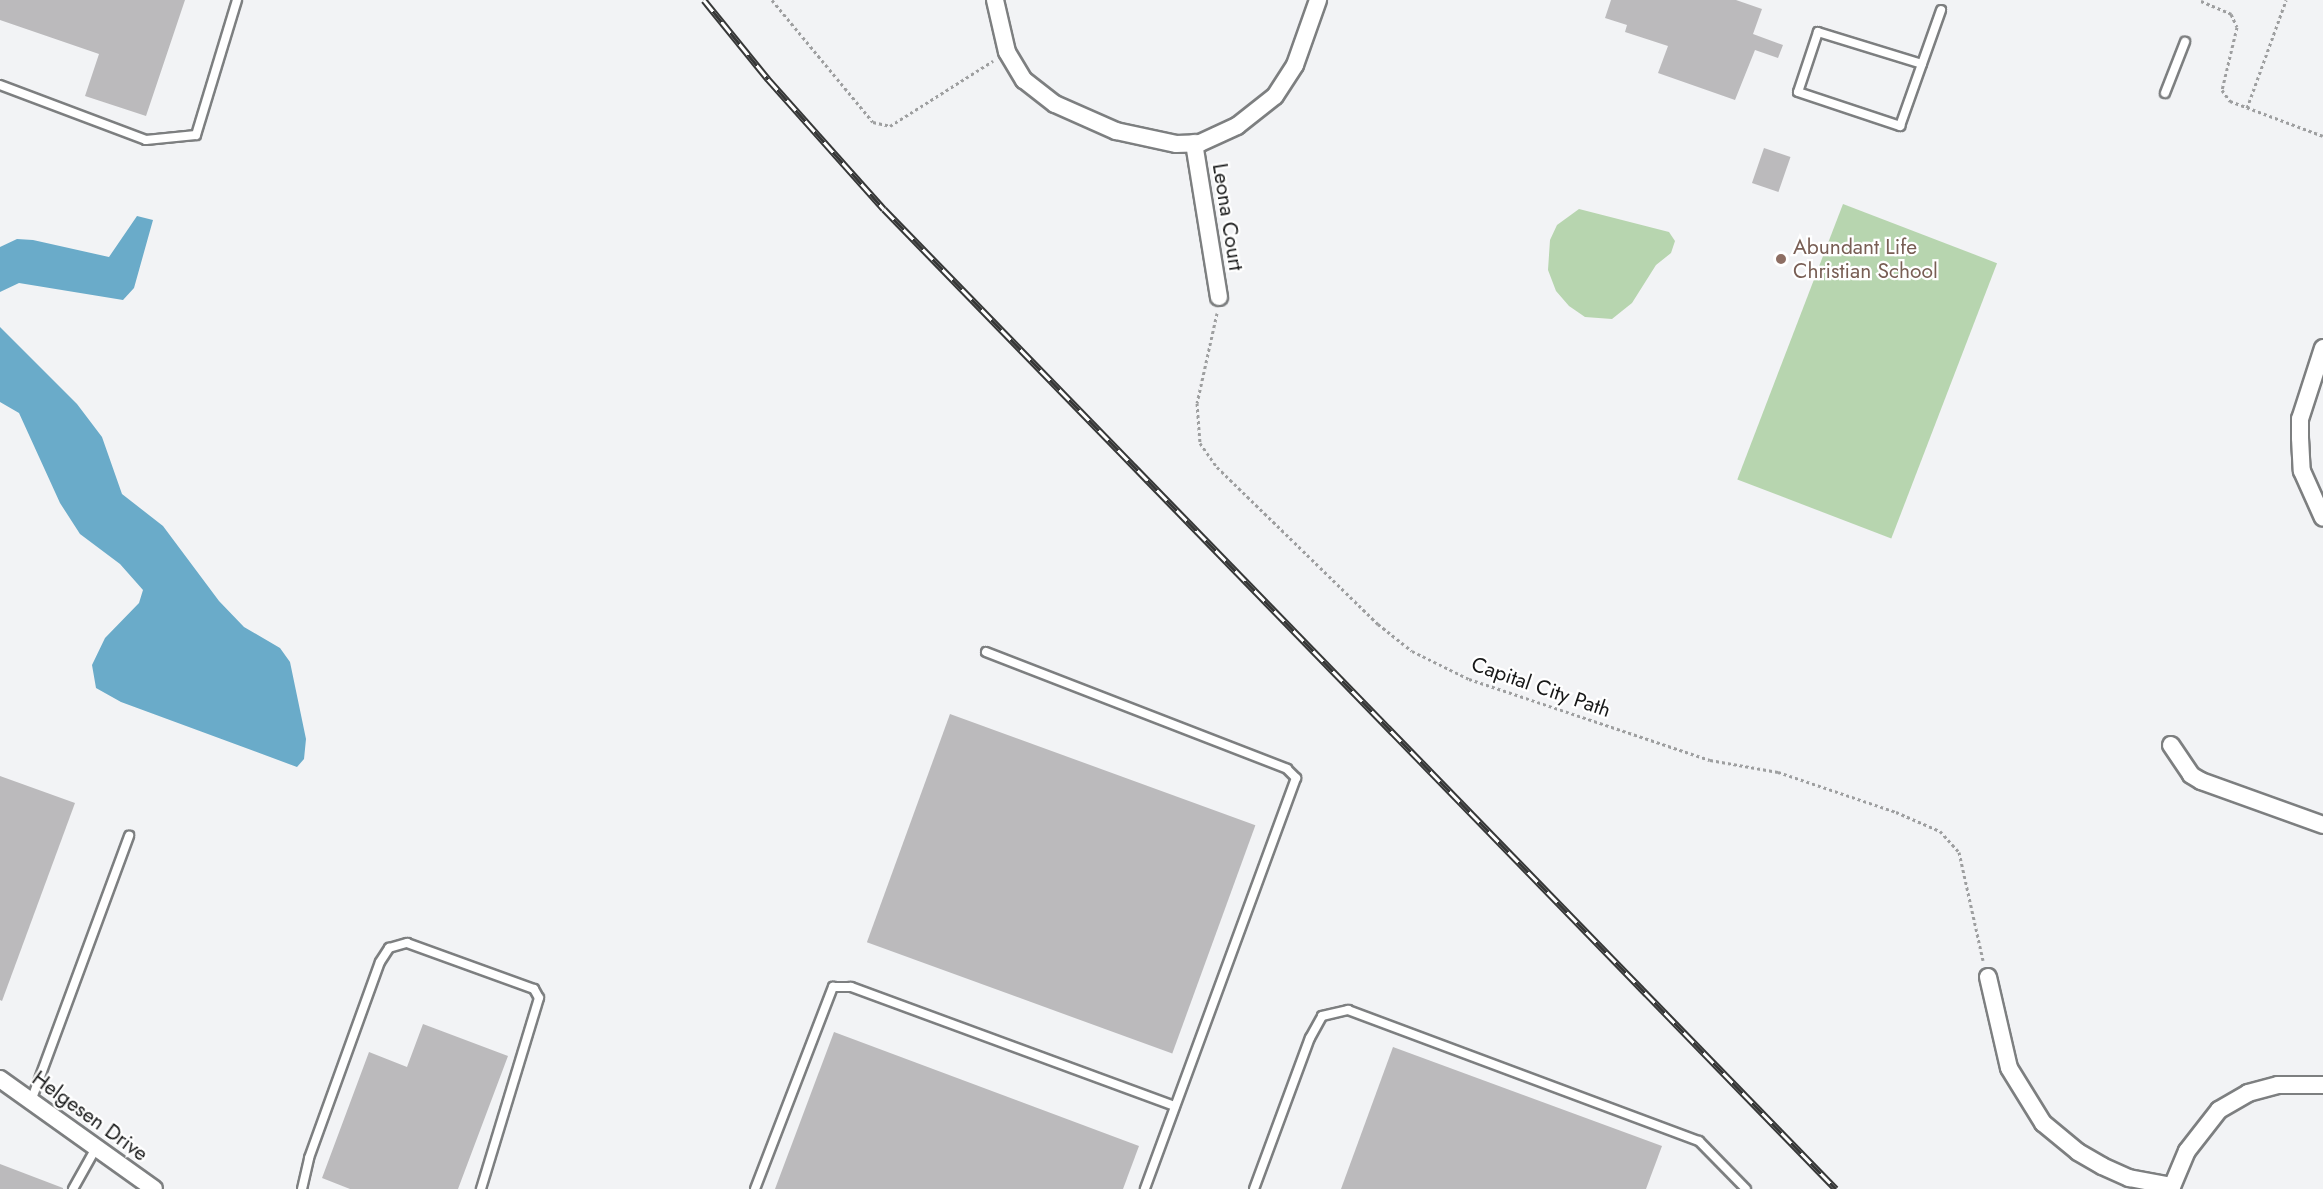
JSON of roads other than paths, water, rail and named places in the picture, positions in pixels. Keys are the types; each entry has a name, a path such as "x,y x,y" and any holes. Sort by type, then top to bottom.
{"street":[{"path":"995,0 1007,52 1024,80 1055,104 1127,134 1176,144 1194,143 1237,126 1275,96 1295,65 1318,0"},
{"name":"Leona Court","path":"1194,143 1219,297"},
{"path":"2323,348 2300,420 2302,471 2323,518"},
{"path":"2171,745 2191,775 2201,781 2323,825"},
{"path":"1988,977 2009,1068 2043,1123 2078,1152 2128,1178 2172,1188 2187,1151 2219,1110 2248,1094 2278,1085 2323,1084"},
{"name":"Helgesen Drive","path":"0,1079 154,1189"}],"lane":[{"path":"0,85 146,140 196,135 237,0"},
{"path":"1922,64 1818,32 1798,92 1900,126 1922,64 1941,10"},
{"path":"2165,93 2184,42"},
{"path":"986,652 1287,769 1296,778 1145,1189"},
{"path":"31,1101 129,836"},
{"path":"302,1189 309,1158 380,962 389,948 407,943 534,989 539,998 481,1189"},
{"path":"755,1189 833,987 851,987 1175,1106"},
{"path":"1254,1189 1310,1038 1322,1016 1348,1010 1699,1141 1746,1189"},
{"path":"73,1189 96,1148"}],"water":[{"path":"137,216 153,220 134,288 123,300 19,283 0,292 0,247 17,239 33,240 109,257"},
{"path":"0,327 77,404 102,437 122,494 163,526 219,601 244,627 280,648 290,662 306,739 304,759 297,767 121,702 96,688 92,665 105,638 139,603 143,590 120,564 80,534 60,503 19,413 0,402"}],"railway":[{"path":"704,0 768,79 884,209 1836,1189"}],"place":[{"name":"Abundant Life Christian School","path":"1781,259"}]}
